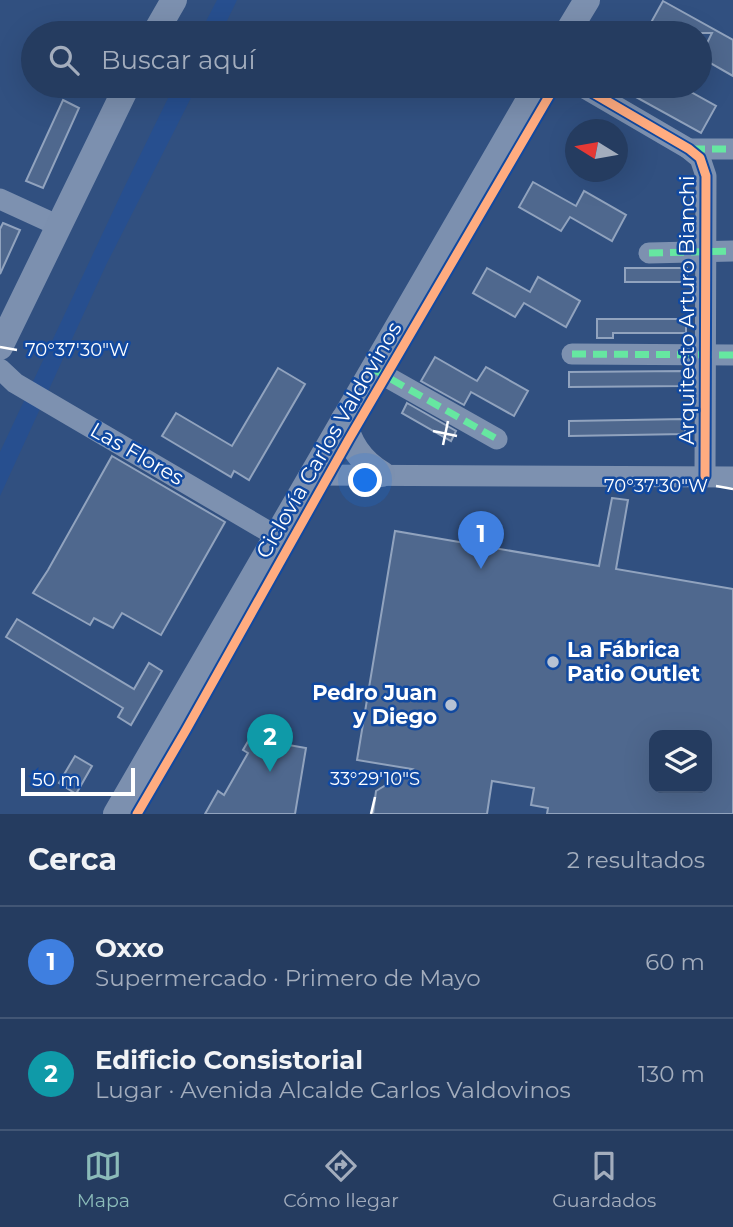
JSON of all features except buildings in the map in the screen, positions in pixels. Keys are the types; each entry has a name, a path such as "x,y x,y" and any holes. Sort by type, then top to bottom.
{"main road":[{"path":"162,21 174,0"},
{"path":"574,21 587,0"},
{"path":"0,347 121,98"},
{"path":"116,814 530,98"},
{"path":"344,419 354,449 367,464 382,474"}],"street":[{"name":"Arquitecto Arturo Bianchi","path":"601,98 689,149 699,158 706,176 705,476"},
{"path":"689,149 733,149"},
{"path":"0,199 59,226"},
{"path":"649,253 733,251"},
{"path":"572,354 733,355"},
{"path":"373,369 497,439"},
{"name":"Las Flores","path":"8,376 276,536"},
{"path":"312,475 733,477"}],"water":[{"path":"217,0 237,0 227,21 206,21"},
{"path":"168,98 191,98 106,265 0,496 0,452"}],"marked path":[{"path":"691,149 733,149"},
{"path":"649,253 733,251"},
{"path":"572,354 733,355"},
{"path":"373,369 497,439"}],"cycle path":[{"name":"Ciclovía Carlos Valdovinos","path":"137,814 349,439 548,98"},
{"path":"602,98 689,149 700,158 706,176 705,476"}],"place":[{"name":"Oxxo","path":"481,569"},
{"name":"La Fábrica Patio Outlet","path":"553,662"},
{"name":"Pedro Juan y Diego","path":"451,705"},
{"name":"Edificio Consistorial","path":"270,772"}]}
